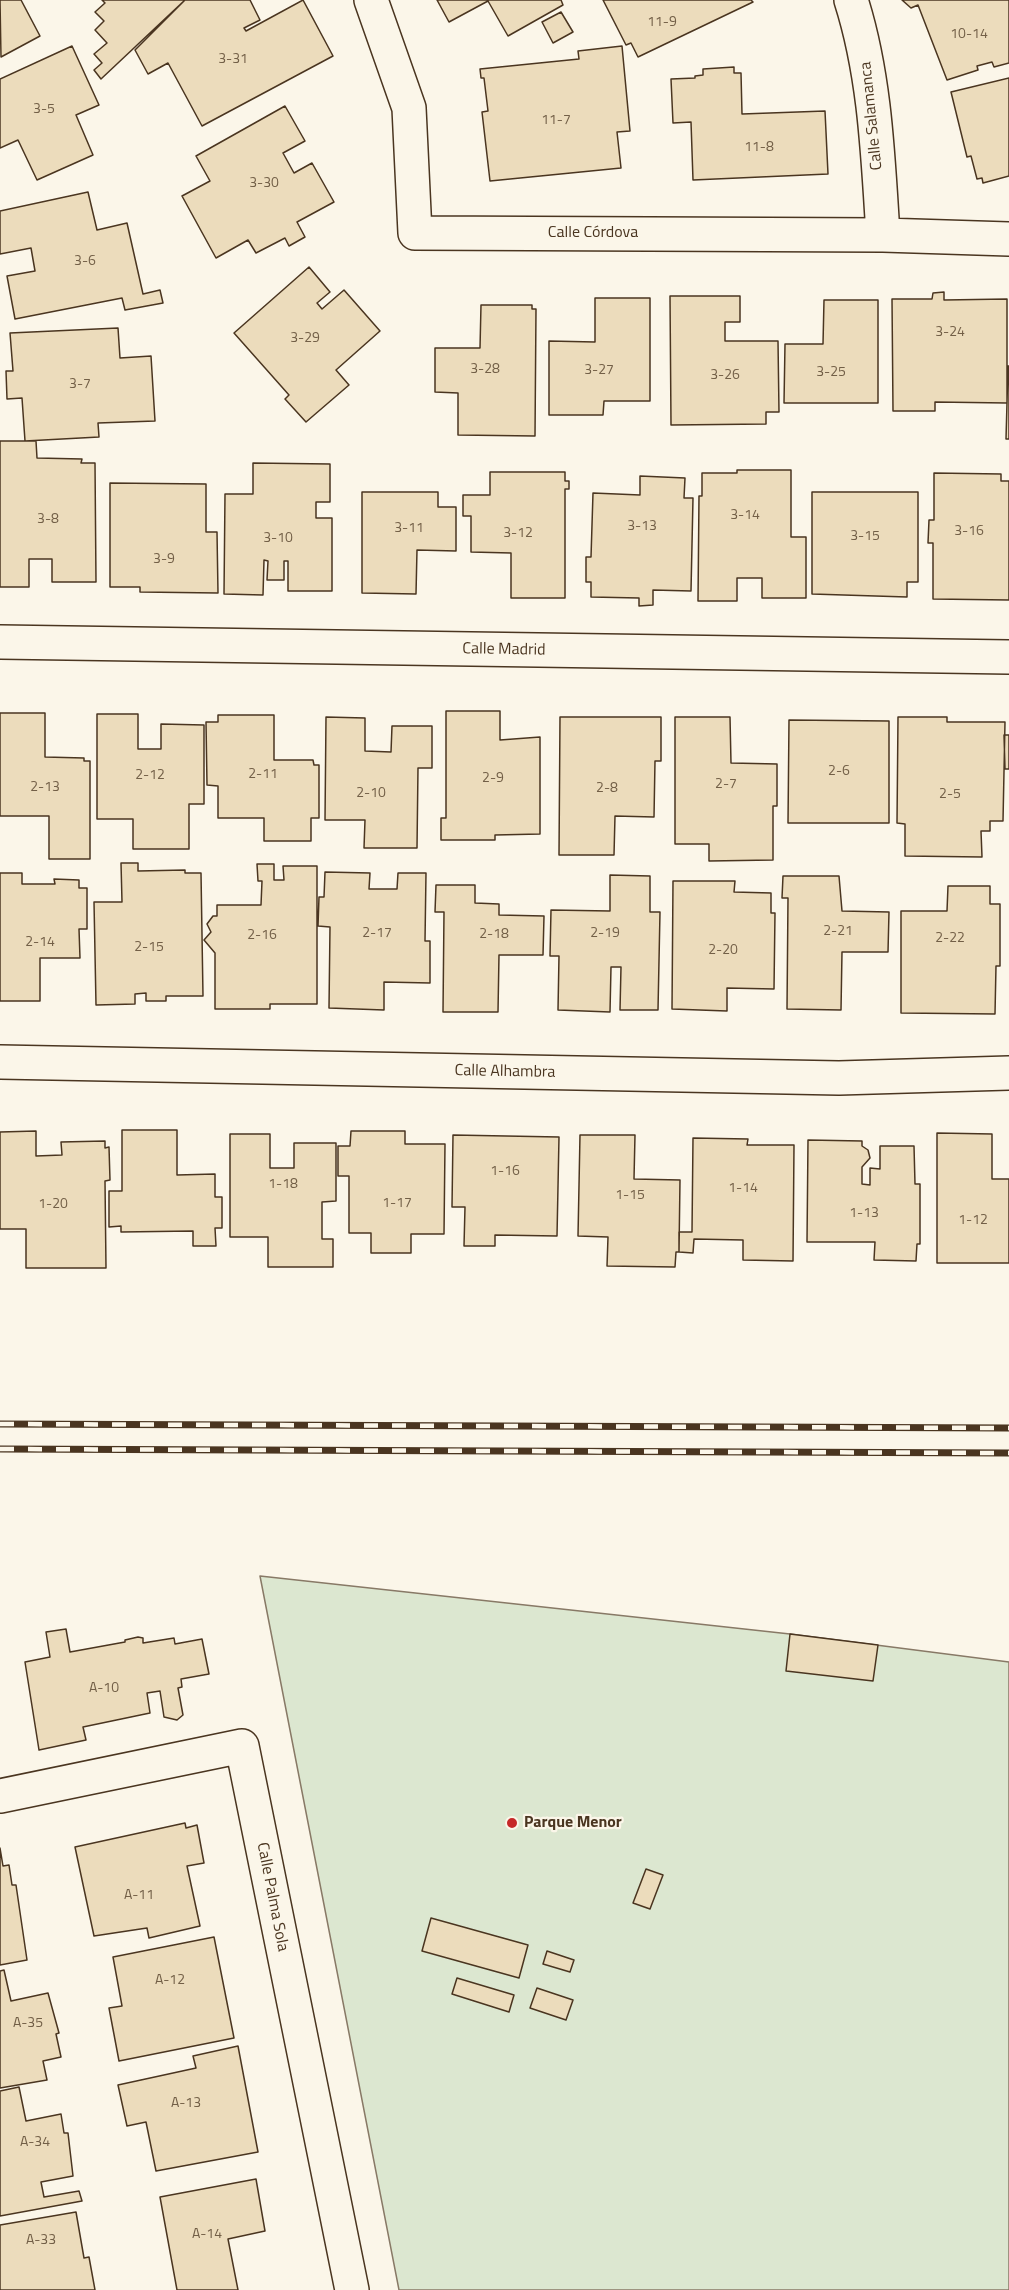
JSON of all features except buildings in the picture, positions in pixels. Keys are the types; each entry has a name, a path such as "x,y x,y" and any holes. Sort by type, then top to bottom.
{"street":[{"name":"Calle Córdova","path":"371,0 409,108 415,232 883,235 1009,239"},
{"name":"Calle Salamanca","path":"851,0 864,39 877,141 883,235"},
{"name":"Calle Madrid","path":"0,642 1009,657"},
{"name":"Calle Alhambra","path":"0,1062 839,1078 1009,1073"},
{"name":"Calle Palma Sola","path":"0,1796 242,1746 352,2290"}],"green space":[{"path":"260,1576 790,1634 1009,1662 1009,2290 399,2290"}],"railway":[{"path":"0,1424 1009,1428"},
{"path":"0,1449 1009,1453"}],"place":[{"name":"Parque Menor","path":"512,1823"}]}
